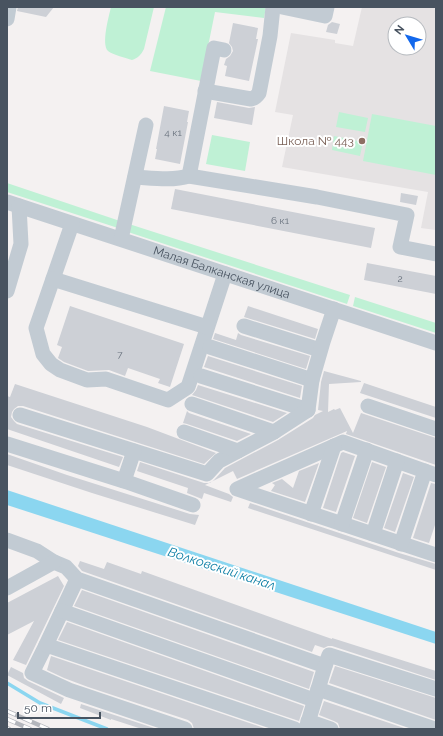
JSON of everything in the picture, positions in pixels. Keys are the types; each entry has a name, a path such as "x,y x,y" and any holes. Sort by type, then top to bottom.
{"street":[{"path":"7,18 9,7"},
{"path":"205,91 251,99 259,93 275,46 273,7"},
{"path":"282,7 325,16 327,7"},
{"path":"189,176 214,48 224,50"},
{"path":"121,240 146,125"},
{"path":"134,177 181,178 189,176 310,196 390,206 407,215 400,247 436,254"},
{"path":"7,291 21,244 13,204"},
{"name":"Малая Балканская улица","path":"13,204 436,343"},
{"path":"72,224 36,328 43,354 51,364 60,370 87,380 106,379 168,400 188,387 225,274"},
{"path":"53,279 207,327"},
{"path":"20,415 207,474 219,461 274,432 308,410 312,380 320,350 334,310"},
{"path":"244,326 320,350"},
{"path":"210,347 312,380"},
{"path":"201,376 308,410"},
{"path":"192,404 274,432"},
{"path":"368,406 436,429"},
{"path":"184,432 238,451"},
{"path":"401,544 431,473 367,450 343,442 238,489 401,544 435,550"},
{"path":"7,444 124,481 193,505"},
{"path":"311,514 334,446"},
{"path":"342,524 367,450"},
{"path":"124,481 134,451"},
{"path":"373,534 397,461"},
{"path":"7,540 37,551 54,562 66,567 77,579 325,666"},
{"path":"7,588 54,562"},
{"path":"77,579 32,673 69,690 185,729"},
{"path":"62,611 316,694 435,729"},
{"path":"46,645 303,726 331,729"},
{"path":"303,726 316,694 329,655 436,689"}],"shaded area":[{"name":"Школа № 443","path":"362,7 432,7 436,9 436,230 421,228 428,192 282,167 293,115 275,112 291,33 335,40 335,43 353,46"}],"green space":[{"path":"111,7 154,7 144,49 139,56 132,60 113,54 108,51 106,47 105,36"},
{"path":"166,7 266,7 264,18 215,12 201,81 150,71"},
{"path":"339,112 368,118 365,132 336,127"},
{"path":"372,114 436,126 436,175 363,161"},
{"path":"212,135 250,142 245,171 206,164"},
{"path":"334,136 363,142 360,156 332,150"},
{"path":"7,183 120,221 118,228 7,192"},
{"path":"129,224 350,295 347,304 128,232"},
{"path":"355,297 436,323 436,333 353,306"}],"water":[{"name":"Волковский канал","path":"7,490 436,632 436,644 7,505"}],"building":[{"path":"18,7 54,7 46,17 17,11"},
{"path":"332,22 340,24 337,34 326,32 328,25"},
{"path":"233,23 258,28 256,39 258,39 249,81 225,76 227,66 224,65 226,59 233,51 229,43"},
{"path":"217,102 249,108 255,107 252,125 214,118"},
{"path":"164,106 189,111 180,164 155,159"},
{"path":"175,189 375,228 371,248 171,209"},
{"path":"401,193 418,196 416,205 400,202"},
{"path":"367,263 436,276 436,294 364,280"},
{"path":"70,306 184,344 170,387 158,383 160,379 128,368 125,376 109,370 88,371 64,362 58,358 62,347 57,345"},
{"path":"248,306 318,329 315,339 244,317"},
{"path":"215,333 236,340 238,333 310,356 306,369 213,339"},
{"path":"208,356 302,386 300,398 204,367"},
{"path":"324,371 361,381 329,384 328,412 340,408 353,433 361,413 436,438 436,465 346,434 347,431 237,479 233,471 212,482 225,468 278,440 323,411 318,410 321,382"},
{"path":"364,383 436,407 436,418 360,393"},
{"path":"15,384 147,427 216,453 204,464 23,406 18,406 12,412 11,417 17,424 123,457 119,467 7,429 7,396 10,397"},
{"path":"198,385 287,413 273,422 192,395"},
{"path":"187,411 189,413 251,434 237,441 183,423"},
{"path":"343,452 355,456 336,512 323,508 341,453"},
{"path":"7,454 67,475 190,514 199,515 195,525 92,493 7,465"},
{"path":"140,462 204,483 209,483 205,485 233,497 231,502 204,493 202,499 187,493 188,488 137,471"},
{"path":"372,462 386,467 367,523 353,518"},
{"path":"319,463 305,502 271,491 275,485 272,483 282,479 293,488 299,471"},
{"path":"403,473 414,477 395,532 384,528"},
{"path":"431,483 436,484 436,522 429,543 413,538"},
{"path":"250,503 436,564 436,570 248,508"},
{"path":"80,561 104,569 107,562 141,574 142,571 332,639 436,671 436,680 332,646 324,648 315,645 312,652 82,571 78,566"},
{"path":"58,576 64,586 26,665 13,660 34,621 7,635 7,603"},
{"path":"82,590 314,672 309,689 74,606"},
{"path":"67,622 304,706 299,721 58,640"},
{"path":"51,656 267,729 194,729 192,723 188,720 88,687 47,670"},
{"path":"335,666 436,698 436,720 329,683"},
{"path":"11,667 23,673 24,678 28,681 64,698 61,704 7,675"},
{"path":"324,701 407,729 340,729 338,723 319,715"},
{"path":"81,704 157,729 142,729 111,720 80,708"}],"waterway":[{"path":"7,683 40,703 107,729"}],"railway":[{"path":"7,711 48,729"},
{"path":"7,719 30,729"}],"place":[{"name":"Школа № 443","path":"362,141"}]}
